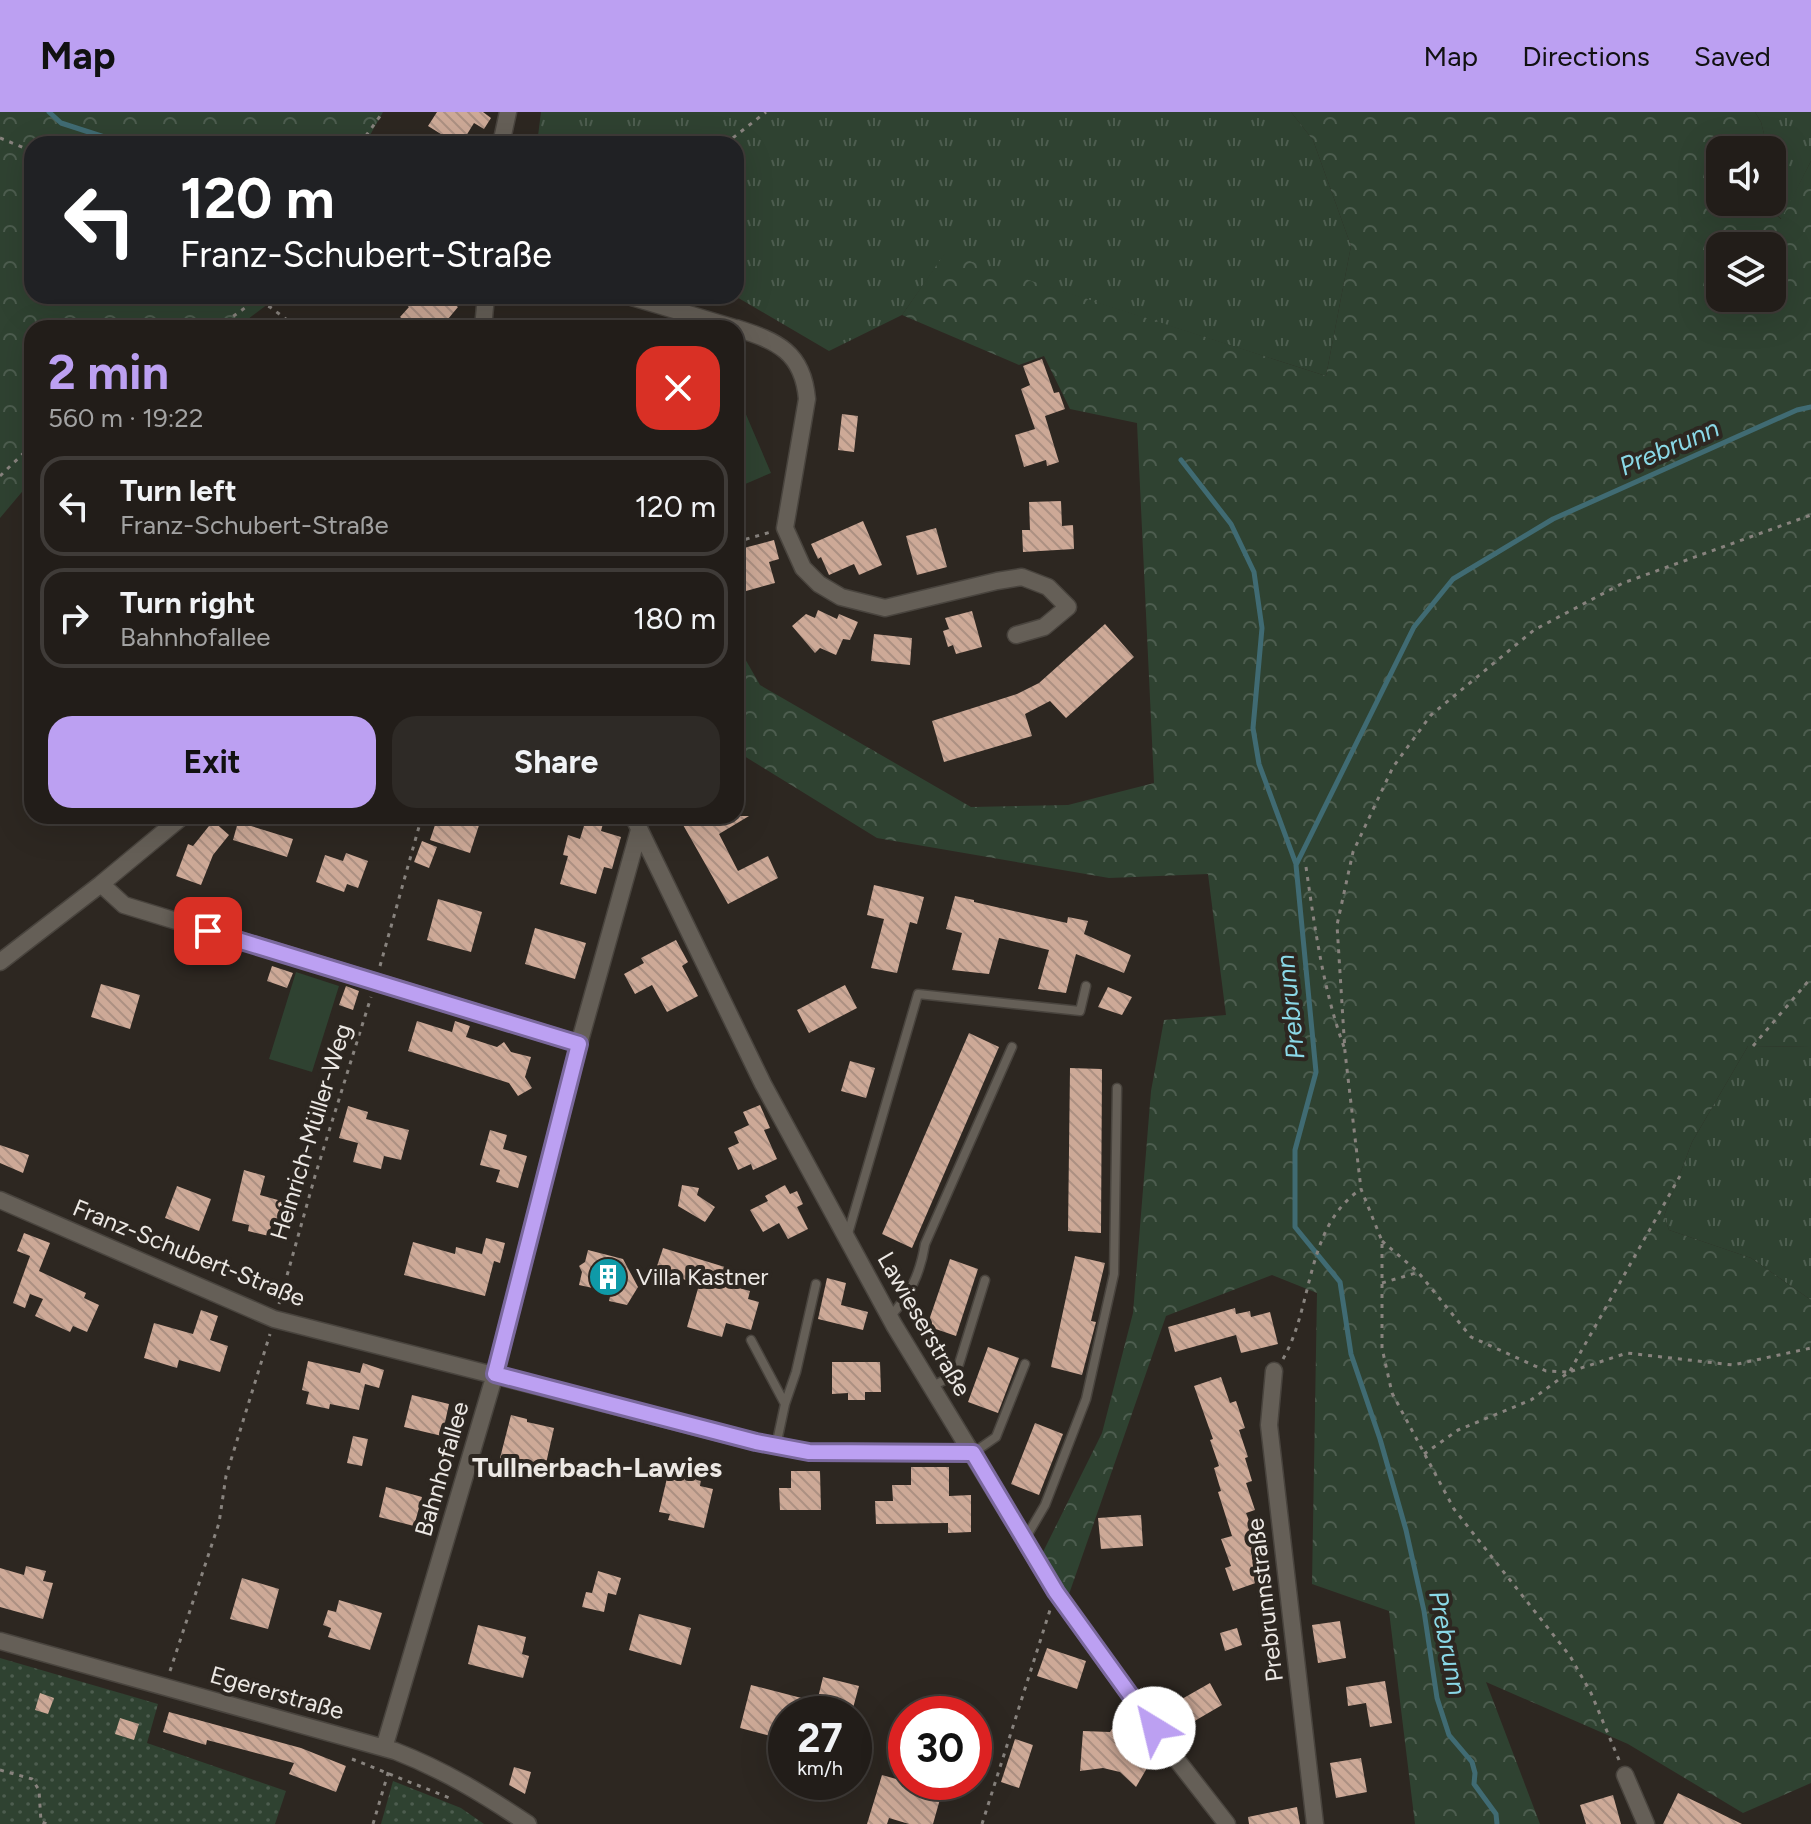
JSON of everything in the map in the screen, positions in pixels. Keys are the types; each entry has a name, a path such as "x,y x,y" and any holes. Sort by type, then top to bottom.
{"street":[{"path":"503,136 508,112"},
{"path":"655,304 708,320"},
{"path":"744,331 779,344 797,361 806,380 807,399 785,528 803,568 819,584 841,597 885,608 1022,577 1048,587 1068,607 1044,627 1016,635"},
{"path":"0,962 173,824"},
{"name":"Bahnhofallee","path":"390,1750 495,1374 636,824"},
{"name":"Lawieserstraße","path":"636,824 763,1084 890,1317 1056,1592 1170,1751 1227,1824"},
{"path":"101,884 124,905 579,1044"},
{"name":"Franz-Schubert-Straße","path":"0,1200 274,1319 776,1446 809,1452 973,1453"},
{"name":"Prebrunnstraße","path":"1274,1371 1269,1425 1315,1824"},
{"name":"Egererstraße","path":"0,1641 390,1750 434,1766 528,1824"},
{"path":"1625,1775 1646,1824"}],"lane":[{"path":"847,1238 918,994 1080,1011 1086,986"},
{"path":"890,1317 914,1286 925,1244 1012,1047"},
{"path":"1025,1540 1045,1505 1086,1399 1114,1274 1117,1088"},
{"path":"932,1386 947,1379 959,1364 985,1280"},
{"path":"776,1446 816,1284"},
{"path":"751,1340 785,1404"},
{"path":"973,1453 996,1437 1025,1364"}],"path":[{"path":"366,136 383,112"},
{"path":"735,136 766,112"},
{"path":"0,138 24,148"},
{"path":"228,320 250,304"},
{"path":"262,304 287,320"},
{"path":"0,476 24,453"},
{"path":"1625,1775 1591,1693 1570,1656 1454,1509 1392,1393 1382,1348 1382,1241 1361,1189 1345,1052 1337,925 1353,852 1393,767 1431,715 1534,630 1623,583 1811,515"},
{"path":"744,540 785,528"},
{"name":"Heinrich-Müller-Weg","path":"165,1687 219,1523 226,1476 420,824"},
{"path":"1306,867 1318,956 1345,1052"},
{"path":"1753,1046 1811,978"},
{"path":"1569,1372 1680,1176"},
{"path":"1274,1371 1285,1357 1324,1236 1343,1201 1361,1189"},
{"path":"1382,1241 1418,1272 1471,1337 1546,1371 1569,1372"},
{"path":"1382,1283 1418,1272"},
{"path":"1424,1454 1458,1430 1531,1400 1569,1372 1627,1353 1733,1365 1811,1348"},
{"path":"982,1824 1056,1592"},
{"path":"373,1824 390,1750"},
{"path":"0,1770 32,1779 39,1790 41,1822 47,1824"}],"green space":[{"path":"0,112 383,112 370,136 24,136 24,304 268,304 247,320 24,320 24,490 0,518"},
{"path":"541,112 1291,112 1313,140 1351,246 1326,376 945,254 902,315 829,351 744,301 744,136 538,136"},
{"path":"1291,112 1755,112 1764,136 1706,136 1706,216 1777,216 1781,219 1786,216 1786,209 1811,161 1811,1047 1748,1046 1692,1142 1664,1216 1669,1230 1751,1258 1811,1300 1811,1783 1743,1813 1628,1744 1486,1682 1540,1824 1415,1824 1389,1611 1312,1584 1317,1293 1272,1275 1166,1316 1068,1597 1041,1556 1102,1433 1133,1313 1151,1091 1164,1020 1226,1015 1208,874 1109,878 877,838 744,756 744,657 760,685 971,807 1068,805 1154,783 1137,423 1070,409 1044,356 1019,365 902,315 945,253 1326,376 1351,246 1313,140"},
{"path":"1755,112 1811,112 1811,161 1786,211 1786,136 1764,136"},
{"path":"744,410 771,473 744,485"},
{"path":"296,972 339,986 312,1072 269,1059"},
{"path":"1748,1046 1811,1047 1811,1300 1751,1258 1669,1230 1664,1216 1692,1142"},
{"path":"0,1658 158,1704 147,1743 286,1791 275,1824 0,1824"},
{"path":"393,1781 461,1808 484,1824 381,1824"}],"building":[{"path":"437,112 483,112 491,118 484,129 474,123 466,136 444,136 428,126"},
{"path":"405,304 454,304 458,307 447,320 404,320 400,317 409,307"},
{"path":"1042,359 1054,393 1059,392 1065,409 1045,416 1059,462 1047,466 1046,460 1024,467 1015,435 1035,429 1021,389 1030,385 1023,366"},
{"path":"842,414 858,416 854,452 838,450"},
{"path":"1061,501 1062,526 1073,525 1074,549 1023,552 1022,530 1030,530 1029,502"},
{"path":"863,521 882,565 859,575 854,564 829,575 811,544"},
{"path":"936,528 947,567 917,575 906,536"},
{"path":"774,540 779,559 769,562 775,583 744,590 744,548"},
{"path":"818,610 837,619 839,614 858,622 850,640 843,639 836,655 820,648 815,653 792,626 806,614 815,618"},
{"path":"972,611 982,647 956,654 953,645 948,647 943,631 949,629 945,618"},
{"path":"1105,624 1134,657 1066,718 1050,701 1025,714 1032,736 944,762 932,721 1017,694 1039,683"},
{"path":"874,634 912,638 910,665 871,661"},
{"path":"211,824 216,824 229,835 213,855 201,885 176,876 188,844 193,846"},
{"path":"237,824 293,839 287,857 233,840"},
{"path":"435,824 479,824 470,853 430,840"},
{"path":"585,824 603,824 601,831 621,837 612,869 604,867 596,894 560,884 568,856 563,855 568,835 580,839"},
{"path":"683,824 736,824 719,834 738,871 768,856 778,878 728,904"},
{"path":"422,841 437,847 429,868 414,862"},
{"path":"346,853 368,861 358,888 347,884 344,892 316,882 325,855 343,861"},
{"path":"874,885 924,897 917,924 910,922 897,973 871,968 884,919 867,915"},
{"path":"955,896 1067,923 1068,917 1088,921 1084,934 1131,955 1124,973 1076,954 1066,993 1038,989 1049,950 999,938 989,974 952,970 962,933 946,929"},
{"path":"438,899 482,912 471,952 427,940"},
{"path":"535,928 586,943 575,979 525,964"},
{"path":"676,940 688,962 682,966 698,996 667,1012 652,985 635,994 624,974 644,963 641,958"},
{"path":"272,966 293,973 287,988 267,981"},
{"path":"101,984 140,995 130,1029 91,1017"},
{"path":"845,985 857,1008 809,1033 797,1010"},
{"path":"346,986 359,991 353,1010 339,1005"},
{"path":"1108,987 1132,997 1122,1015 1098,1007"},
{"path":"417,1021 452,1032 455,1021 470,1026 466,1037 497,1047 504,1042 511,1052 531,1057 525,1077 532,1088 518,1096 509,1083 408,1051"},
{"path":"969,1033 999,1047 912,1248 882,1234"},
{"path":"850,1061 875,1068 866,1098 841,1091"},
{"path":"1070,1068 1102,1069 1101,1233 1068,1231"},
{"path":"760,1105 770,1128 764,1130 777,1159 753,1170 751,1164 738,1170 728,1148 739,1143 734,1132 749,1125 743,1112"},
{"path":"348,1106 368,1112 366,1119 409,1130 401,1160 384,1156 381,1169 353,1162 358,1143 339,1138"},
{"path":"490,1130 507,1135 503,1149 527,1156 518,1188 496,1182 500,1170 480,1165"},
{"path":"0,1145 29,1155 23,1173 0,1163"},
{"path":"244,1170 265,1176 260,1195 285,1202 280,1222 272,1221 269,1236 248,1231 249,1225 232,1221"},
{"path":"682,1185 699,1188 697,1195 715,1207 705,1222 678,1206"},
{"path":"785,1185 790,1194 797,1191 803,1204 797,1207 808,1229 788,1239 779,1223 763,1232 750,1210 768,1201 765,1196"},
{"path":"177,1186 211,1199 199,1231 165,1218"},
{"path":"24,1233 50,1243 39,1271 86,1293 84,1298 99,1305 87,1332 73,1326 70,1332 35,1316 43,1299 30,1294 25,1308 13,1303 30,1256 17,1251"},
{"path":"486,1238 505,1243 500,1263 494,1261 485,1296 404,1275 413,1242 455,1254 456,1247 482,1254"},
{"path":"663,1248 728,1268 724,1284 750,1291 748,1299 759,1302 751,1330 726,1323 722,1337 687,1327 699,1285 656,1269"},
{"name":"Villa Kastner","path":"588,1250 623,1259 638,1287 627,1305 609,1301 611,1292 579,1285 582,1272 579,1266 585,1262"},
{"path":"1075,1256 1105,1263 1091,1321 1096,1322 1082,1375 1051,1367"},
{"path":"950,1259 978,1269 956,1336 927,1326"},
{"path":"827,1278 846,1283 841,1305 868,1312 863,1330 818,1319"},
{"path":"1235,1308 1236,1314 1250,1311 1251,1317 1270,1312 1278,1344 1241,1353 1236,1335 1175,1352 1168,1327"},
{"path":"201,1310 218,1316 210,1340 228,1346 220,1372 179,1360 177,1368 144,1358 154,1323 193,1334"},
{"path":"988,1347 1019,1358 998,1413 968,1402"},
{"path":"308,1361 360,1373 363,1363 384,1370 379,1388 365,1384 359,1410 330,1404 329,1409 306,1404 309,1392 302,1390"},
{"path":"832,1362 880,1362 881,1392 865,1392 865,1400 848,1400 848,1393 832,1394"},
{"path":"1221,1377 1230,1403 1236,1401 1245,1428 1239,1430 1252,1481 1246,1483 1255,1510 1246,1513 1262,1554 1256,1556 1264,1580 1233,1591 1225,1568 1231,1566 1221,1539 1232,1536 1218,1492 1221,1491 1214,1468 1219,1466 1194,1386"},
{"path":"412,1395 449,1404 442,1436 404,1427"},
{"path":"511,1415 554,1428 545,1468 500,1458"},
{"path":"1035,1423 1063,1434 1039,1495 1011,1484"},
{"path":"353,1436 368,1439 362,1466 347,1463"},
{"path":"911,1467 949,1467 949,1496 971,1495 971,1532 948,1533 948,1523 876,1524 875,1501 893,1501 892,1485 911,1485"},
{"path":"791,1471 820,1471 821,1510 780,1510 779,1488 791,1488"},
{"path":"682,1475 701,1479 700,1486 713,1489 704,1528 668,1520 670,1514 659,1512 667,1478 681,1481"},
{"path":"386,1487 422,1497 414,1526 379,1517"},
{"path":"1141,1515 1143,1546 1101,1549 1098,1518"},
{"path":"26,1566 46,1571 43,1581 53,1583 43,1619 0,1607 0,1568 24,1575"},
{"path":"598,1571 621,1578 616,1595 608,1593 604,1612 582,1607 586,1592 592,1593"},
{"path":"242,1578 279,1589 268,1629 230,1619"},
{"path":"339,1600 382,1613 370,1650 328,1637 331,1628 323,1625 328,1610 336,1612"},
{"path":"639,1614 691,1628 681,1665 629,1650"},
{"path":"1340,1621 1346,1658 1318,1663 1312,1625"},
{"path":"478,1625 526,1637 522,1654 529,1656 523,1678 468,1664"},
{"path":"1237,1628 1242,1645 1225,1651 1220,1633"},
{"path":"1047,1648 1086,1661 1077,1689 1037,1676"},
{"path":"823,1677 859,1686 856,1696 818,1696"},
{"path":"1385,1681 1392,1723 1370,1727 1366,1703 1348,1706 1346,1687"},
{"path":"1210,1683 1222,1705 1186,1726 1173,1704"},
{"path":"751,1685 794,1696 768,1696 768,1735 740,1728"},
{"path":"40,1693 54,1698 48,1714 35,1710"},
{"path":"169,1712 301,1748 346,1766 336,1792 289,1774 294,1763 207,1740 206,1745 163,1732"},
{"path":"120,1718 139,1724 134,1740 115,1734"},
{"path":"1112,1729 1133,1736 1133,1741 1154,1756 1136,1787 1120,1772 1103,1768 1080,1771 1083,1731 1110,1732"},
{"path":"1015,1739 1033,1745 1019,1788 1001,1782"},
{"path":"1361,1758 1367,1792 1336,1798 1330,1763"},
{"path":"514,1767 531,1772 525,1794 509,1785"},
{"path":"882,1775 888,1777 888,1800 940,1800 933,1824 909,1824 889,1818 887,1824 867,1824"},
{"path":"1678,1793 1742,1824 1663,1824"},
{"path":"1613,1795 1621,1824 1586,1824 1580,1805"},
{"path":"1297,1807 1300,1824 1249,1824 1248,1817"}],"waterway":[{"path":"49,112 61,123 101,136"},
{"name":"Prebrunn","path":"1497,1824 1496,1814 1474,1784 1472,1762 1449,1735 1437,1698 1424,1611 1406,1530 1351,1354 1340,1282 1295,1227 1295,1150 1316,1072 1296,865 1414,627 1453,579 1553,519 1797,410 1811,407"},
{"path":"1181,460 1231,524 1254,572 1262,628 1253,728 1259,764 1296,864"}],"place":[{"name":"Villa Kastner","path":"608,1277"}],"district":[{"name":"Tullnerbach-Lawies","path":"597,1467"}],"route":[{"path":"208,931 579,1044 495,1374 756,1442 809,1452 973,1453 1056,1592 1154,1728"}]}
